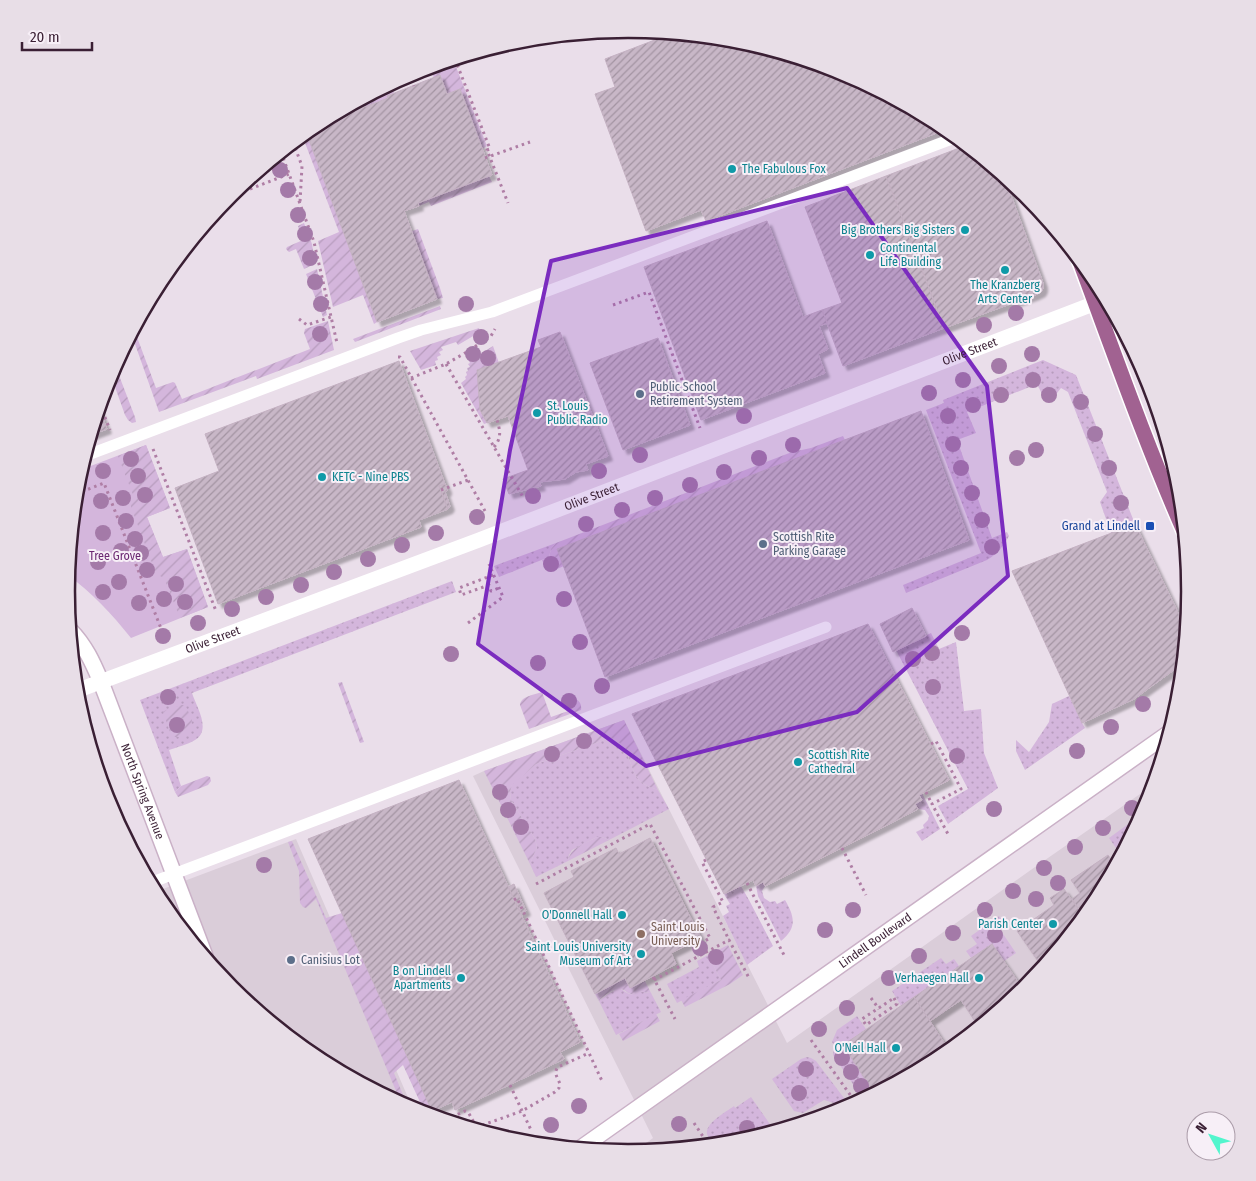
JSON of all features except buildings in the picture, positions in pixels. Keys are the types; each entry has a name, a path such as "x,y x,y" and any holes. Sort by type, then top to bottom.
{"main road":[{"path":"1103,308 1139,422 1175,511"}],"street":[{"name":"Olive Street","path":"84,688 479,540 1099,302"},
{"name":"North Spring Avenue","path":"77,638 87,652 101,682 198,938"},
{"name":"Lindell Boulevard","path":"590,1142 1161,739"}],"lane":[{"path":"93,453 398,338 501,308 948,140"},
{"path":"157,880 826,627"}],"path":[{"path":"457,65 490,149 487,150 508,203"},
{"path":"413,82 414,86"},
{"path":"485,158 530,142"},
{"path":"296,149 302,166 300,205"},
{"path":"283,158 314,242 338,348"},
{"path":"250,189 289,174"},
{"path":"613,306 649,292 700,428"},
{"path":"299,319 307,325 331,317"},
{"path":"411,378 446,364 486,340"},
{"path":"400,357 485,511"},
{"path":"446,364 523,497"},
{"path":"104,414 116,444"},
{"path":"494,448 500,436 497,420"},
{"path":"147,432 216,611"},
{"path":"441,490 468,480"},
{"path":"85,491 104,483 162,631"},
{"path":"468,623 503,597 489,564"},
{"path":"493,575 459,588 461,595 489,584 492,591 499,588"},
{"path":"930,744 936,741 961,789 932,804"},
{"path":"926,792 949,836"},
{"path":"536,884 650,824 710,938 694,946 699,956"},
{"path":"842,848 866,895"},
{"path":"706,860 702,862 723,902 713,907 749,978"},
{"path":"747,883 784,955"},
{"path":"514,900 517,898 602,1081"},
{"path":"675,1019 653,978 729,940"},
{"path":"871,998 878,1009"},
{"path":"894,998 898,1004 866,1025 862,1019 878,1009 894,998"},
{"path":"811,1040 851,1096"},
{"path":"484,1125 509,1117 556,1092 560,1084 556,1070 589,1053"},
{"path":"510,1085 531,1130"},
{"path":"455,1116 465,1111 468,1112 474,1121"},
{"path":"694,1123 704,1138"}],"highlighted area":[{"path":"847,188 987,386 1008,576 857,712 646,766 478,644 510,450 551,261"}],"shaded area":[{"name":"Saint Louis University","path":"624,720 787,1043 1143,792 1124,835 1107,867 1067,927 1019,982 965,1029 935,1050 873,1086 806,1114 736,1133 700,1139 646,1143 653,1138 473,776"},
{"name":"Canisius Lot","path":"296,839 408,1097 351,1069 291,1029 263,1006 212,955 189,927 163,889"}],"green space":[{"path":"455,65 487,146 482,149 460,89 447,94 440,76 434,78 432,74"},
{"path":"393,91 394,93 387,96 388,98 365,107 364,105"},
{"path":"309,140 377,322 374,324 363,295 333,307 318,241 339,232 305,142"},
{"path":"489,176 492,182 431,206 429,202 419,206 418,203"},
{"path":"304,223 312,244 315,264 304,269 296,249 289,252 286,249 303,240 298,226"},
{"path":"418,229 443,298 437,299 412,231"},
{"path":"317,269 327,315 323,317 306,274"},
{"path":"440,306 441,309 355,342 353,339"},
{"path":"328,321 334,350 257,379 256,376 159,412 135,344 133,345 137,337 156,388 173,382 182,399 310,349 304,333 305,329"},
{"path":"479,328 480,332 458,345 456,342 441,347 443,350 439,352 441,355 435,361 436,365 421,370 410,351"},
{"path":"493,346 499,363 480,410 487,423 484,424 461,383 466,379 467,368 470,367 469,361"},
{"path":"1043,360 1076,375 1135,524 1111,533 1100,502 1107,492 1068,392 1061,388 1050,402 1046,402 1037,384 967,412 976,433 957,440 992,538 1007,532 1009,536 1007,540 997,553 987,560 906,593 903,585 981,553 926,410 944,403 943,400"},
{"path":"119,375 136,422 132,423 125,415 114,386"},
{"path":"843,436 845,440 557,549 564,566 550,572 547,571 542,560 549,557 551,549 556,543 792,452 811,448"},
{"name":"Tree Grove","path":"146,445 170,508 147,517 163,557 187,549 208,607 131,638 101,604 75,581 80,518 90,466"},
{"path":"146,445 170,508 147,517 163,557 187,549 208,607 180,618 164,578 155,571 131,507 135,500 118,456"},
{"path":"556,543 551,549 549,557 499,577 494,566"},
{"path":"452,581 456,592 192,693 203,724 202,730 200,736 195,740 169,750 181,786 175,792 140,700"},
{"path":"931,633 939,649 956,642 964,711 981,709 984,753 998,788 948,824 938,806 968,789 896,650"},
{"path":"342,682 364,742 360,743 338,683"},
{"path":"542,692 551,717 571,710 561,701 562,698 576,699 580,703 581,710 529,729 520,705 521,702 528,696"},
{"path":"1069,696 1085,728 1025,770 1016,751 1016,740 1029,752 1049,722 1052,704"},
{"path":"185,705 192,719 191,730 184,735 176,737 171,735 163,712"},
{"path":"624,720 658,790 646,785 639,779 623,746 610,738 536,764 512,785 510,792 511,800 535,839 537,847 530,864 484,771"},
{"path":"610,738 623,746 639,779 646,785 658,790 669,809 609,840 597,837 572,850 568,861 536,877 530,864 537,847 535,839 511,800 512,784 536,764"},
{"path":"207,776 210,777 211,781 208,785 178,797 175,792 181,786"},
{"path":"922,793 940,829 922,841 916,832 924,828 923,825 929,816 925,810 918,809 915,804 922,800 919,795"},
{"path":"1129,823 1117,849 1109,838"},
{"path":"597,837 609,840 568,861 569,856 575,849"},
{"path":"292,841 326,918 342,913 430,1106 420,1103 403,1065 394,1073 403,1095 396,1092 316,899 306,908 300,903 299,871 288,842"},
{"path":"763,882 765,886 762,891 764,898 770,902 775,901 777,904 785,900 791,912 792,927 790,932 781,941 758,896 756,886"},
{"path":"741,886 773,946 747,965 723,916 729,912 726,906 730,904 724,894"},
{"path":"999,916 1004,923 1001,931 1016,953 1004,961 992,944 971,958 966,951 977,944 971,936"},
{"path":"728,945 743,975 730,984 685,1007 681,1000 721,980 708,955"},
{"path":"708,955 721,980 677,1003 667,984 699,967 697,961"},
{"path":"941,958 946,964 954,959 959,966 901,1006 892,991"},
{"path":"625,978 630,988 645,981 651,993 640,992 631,994 617,989 599,1001 595,994"},
{"path":"618,988 631,994 640,992 651,993 661,1012 616,1035 599,1001"},
{"path":"656,1014 660,1021 623,1041 619,1034"},
{"path":"857,1016 866,1029 843,1045 870,1087 859,1093 833,1055 834,1045 832,1042 837,1030"},
{"path":"807,1057 816,1061 845,1099 834,1103 824,1100 803,1113 794,1111 772,1079"},
{"path":"751,1097 771,1125 709,1137 707,1134 709,1126 734,1106 735,1108"}],"place":[{"name":"The Fabulous Fox","path":"732,169"},
{"name":"Big Brothers Big Sisters","path":"965,230"},
{"name":"Continental Life Building","path":"870,255"},
{"name":"The Kranzberg Arts Center","path":"1005,270"},
{"name":"Public School Retirement System","path":"640,394"},
{"name":"St. Louis Public Radio","path":"537,413"},
{"name":"KETC - Nine PBS","path":"322,477"},
{"name":"Grand at Lindell","path":"1150,526"},
{"name":"Scottish Rite Parking Garage","path":"763,544"},
{"name":"Scottish Rite Cathedral","path":"798,762"},
{"name":"O'Donnell Hall","path":"622,915"},
{"name":"Parish Center","path":"1053,924"},
{"name":"Saint Louis University","path":"641,934"},
{"name":"Saint Louis University Museum of Art","path":"641,954"},
{"name":"Canisius Lot","path":"291,960"},
{"name":"B on Lindell Apartments","path":"461,978"},
{"name":"Verhaegen Hall","path":"979,978"},
{"name":"O'Neil Hall","path":"896,1048"}]}
